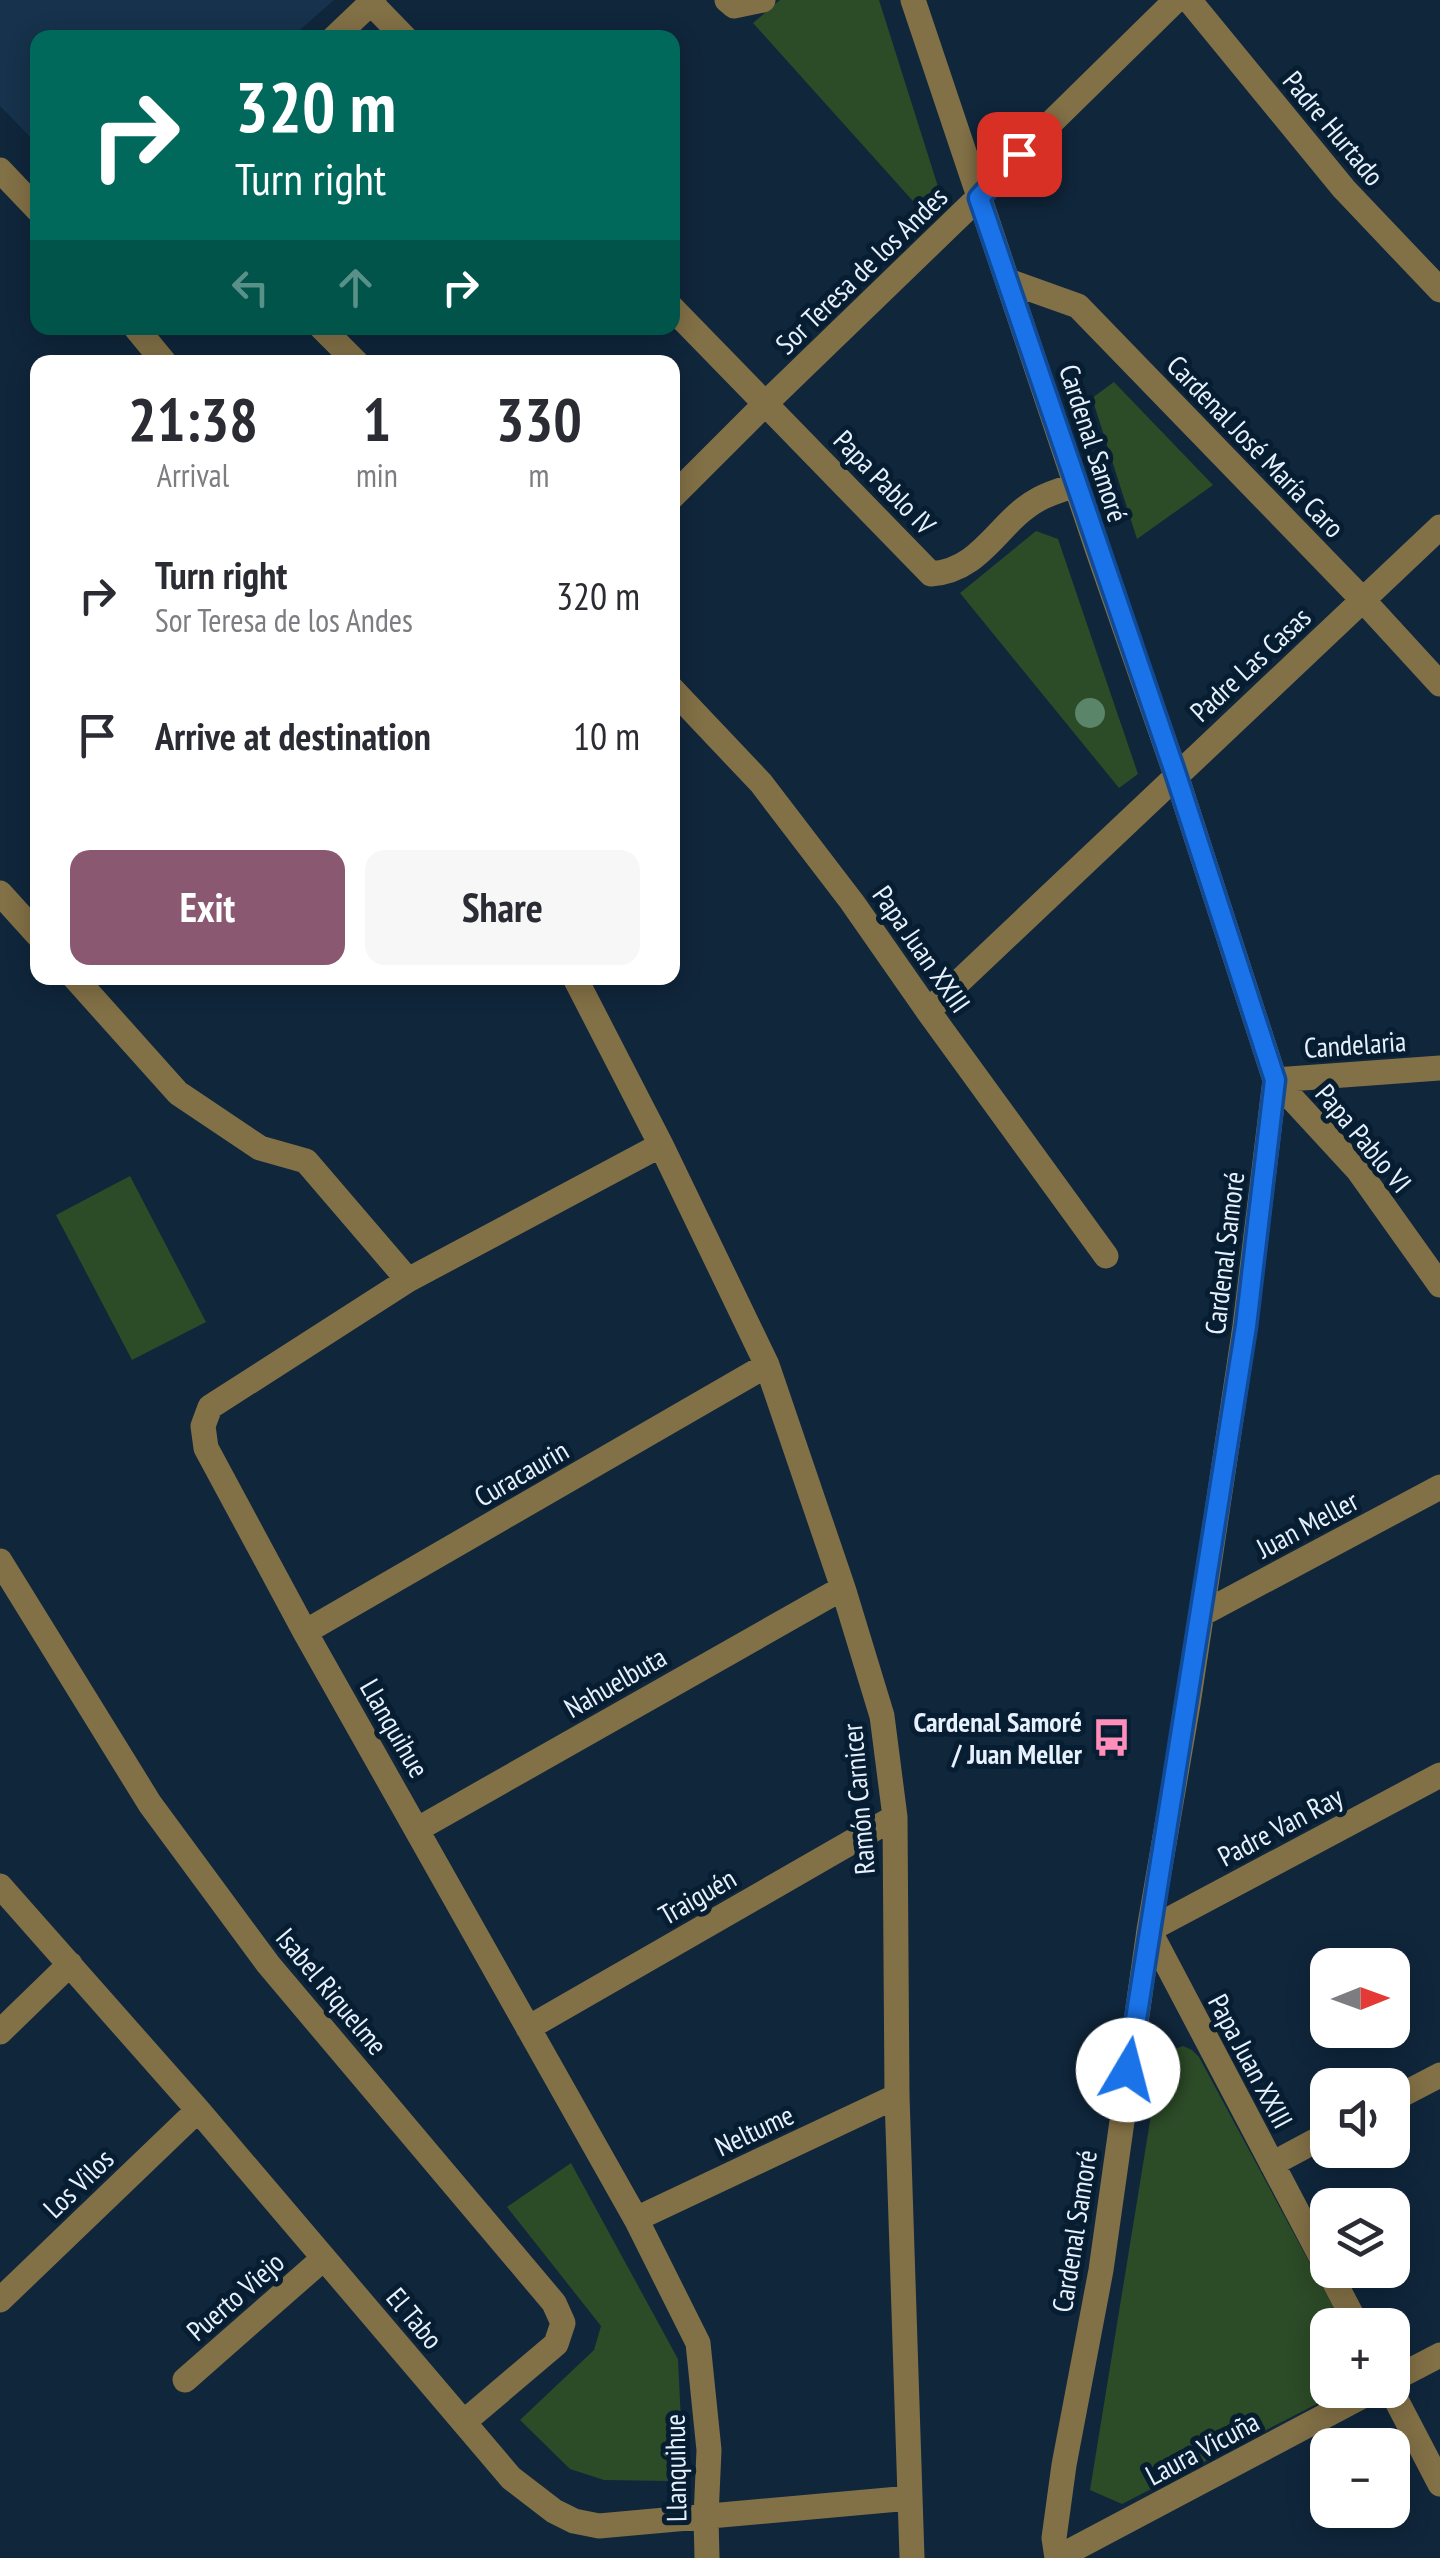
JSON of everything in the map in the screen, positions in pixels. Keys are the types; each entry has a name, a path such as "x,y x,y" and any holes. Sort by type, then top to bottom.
{"street":[{"path":"728,0 734,6 763,0"},
{"name":"Cardenal Samoré","path":"914,0 1275,1080 1246,1326 1149,1930 1100,2270 1064,2465 1054,2538 1057,2558"},
{"name":"Sor Teresa de los Andes","path":"680,489 1176,0"},
{"name":"Padre Hurtado","path":"1188,0 1344,189 1440,290"},
{"path":"342,30 372,2 398,30"},
{"path":"0,170 30,202"},
{"name":"Cardenal José María Caro","path":"1008,281 1078,306 1440,684"},
{"name":"Papa Pablo IV","path":"680,316 931,574 949,573 971,561 1038,499 1076,485"},
{"path":"142,335 158,355"},
{"path":"329,335 349,355"},
{"name":"Padre Las Casas","path":"928,1011 1440,527"},
{"name":"Papa Juan XXIII","path":"680,697 762,783 1106,1256"},
{"path":"0,894 30,927"},
{"path":"81,985 178,1093 260,1148 306,1161 408,1280"},
{"name":"Ramón Carnicer","path":"579,985 662,1145 767,1365 882,1716 896,1817 897,2096 912,2558"},
{"name":"Candelaria","path":"1275,1080 1440,1068"},
{"name":"Papa Pablo VI","path":"1275,1080 1358,1170 1440,1284"},
{"name":"Llanquihue","path":"662,1145 408,1280 210,1408 203,1426 206,1448 305,1632 636,2219 698,2343 709,2450 707,2558"},
{"name":"Curacaurin","path":"305,1632 767,1365"},
{"name":"Juan Meller","path":"1202,1614 1440,1487"},
{"name":"Isabel Riquelme","path":"0,1561 150,1804 268,1964 554,2303 563,2323 556,2344 464,2422"},
{"name":"Nahuelbuta","path":"418,1829 842,1588"},
{"name":"Padre Van Ray","path":"1149,1930 1440,1775"},
{"name":"Traiguén","path":"528,2028 896,1817"},
{"name":"El Tabo","path":"0,1886 198,2110 511,2478 554,2511 574,2521 599,2526 910,2498"},
{"name":"Papa Juan XXIII","path":"1149,1930 1347,2308"},
{"path":"0,2032 70,1964"},
{"path":"1410,2091 1440,2075"},
{"name":"Neltume","path":"636,2219 897,2096"},
{"name":"Los Vilos","path":"0,2300 198,2110"},
{"path":"1272,2164 1310,2144"},
{"name":"Puerto Viejo","path":"186,2380 324,2258"},
{"path":"1410,2371 1440,2355"},
{"name":"Laura Vicuña","path":"1057,2558 1340,2408"},
{"path":"1400,2408 1440,2484"}],"shaded area":[{"path":"0,0 334,0 300,30 30,30 30,137 0,106"}],"green space":[{"path":"780,0 879,0 940,193 921,210 753,23"},
{"path":"1114,382 1213,485 1137,539 1092,398"},
{"path":"1036,531 1058,539 1138,774 1119,788 960,593"},
{"path":"130,1176 206,1322 132,1360 56,1215"},
{"path":"1183,2046 1199,2057 1310,2264 1310,2288 1323,2288 1334,2308 1310,2308 1310,2407 1122,2504 1090,2490 1159,2066 1167,2052"},
{"path":"571,2163 678,2359 683,2463 670,2481 604,2480 570,2469 520,2420 594,2350 601,2326 507,2207"}],"place":[{"name":"Cardenal Samoré / Juan Meller","path":"1112,1737"}],"route":[{"path":"1019,154 979,198 1176,775 1275,1080 1246,1326 1128,2070"}]}
